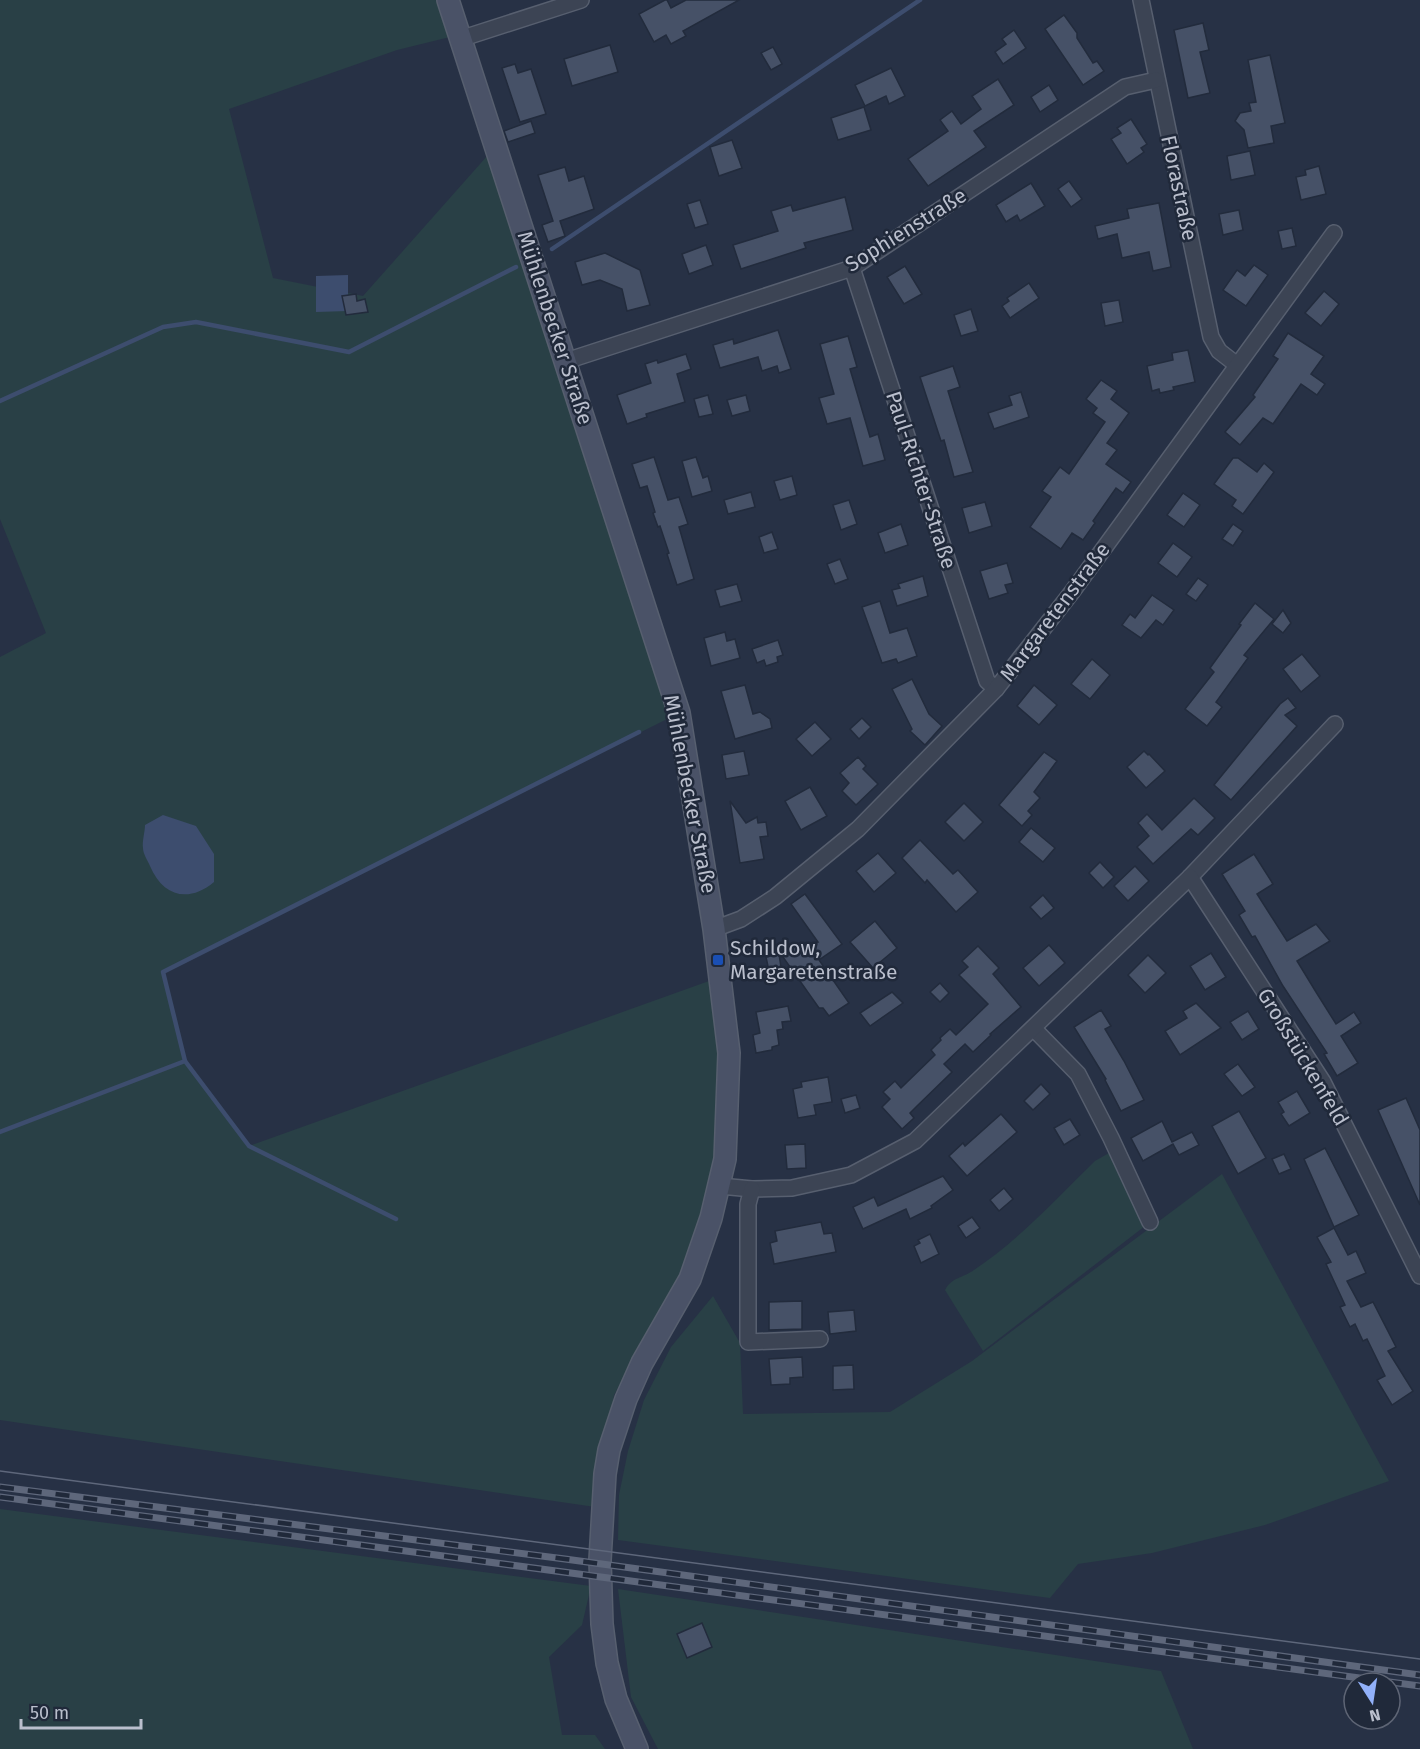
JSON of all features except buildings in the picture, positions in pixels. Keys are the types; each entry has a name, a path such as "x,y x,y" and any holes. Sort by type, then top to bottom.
{"main road":[{"name":"Mühlenbecker Straße","path":"448,0 679,713 714,929 729,1053 725,1159 711,1218 690,1279 642,1363 622,1409 609,1450 605,1474 600,1560 602,1624 607,1663 616,1699 637,1749"}],"street":[{"path":"460,39 581,0"},
{"name":"Florastraße","path":"1141,0 1211,337 1219,351 1237,365"},
{"name":"Sophienstraße","path":"566,361 852,268 1125,87 1156,80"},
{"name":"Margaretenstraße","path":"714,929 741,919 776,897 858,829 996,689 1072,592 1334,233"},
{"name":"Paul-Richter-Straße","path":"852,268 987,681 996,689"},
{"path":"720,1186 752,1189 792,1188 851,1175 915,1141 1190,877 1335,724"},
{"name":"Großstückenfeld","path":"1190,877 1323,1082 1420,1276"},
{"path":"1034,1029 1078,1074 1150,1222"},
{"path":"752,1189 748,1204 748,1342 820,1339"}],"green space":[{"path":"0,0 443,0 454,36 397,50 229,109 273,278 363,296 496,146 679,713 163,972 185,1061 249,1146 709,981 718,1054 729,1094 725,1159 681,1274 614,1395 603,1472 602,1508 0,1420 0,657 46,633 0,519"},
{"path":"1109,1153 1120,1171 1145,1226 983,1351 945,1290 954,1280 970,1273 1007,1246 1095,1161"},
{"path":"1222,1174 1389,1481 1265,1525 1152,1553 1078,1564 1050,1598 618,1540 619,1495 628,1451 644,1400 671,1347 713,1296 740,1343 743,1414 890,1412 972,1361"},
{"path":"0,1509 591,1586 582,1625 549,1657 562,1735 595,1735 605,1749 0,1749"},
{"path":"618,1589 1161,1671 1193,1749 658,1749 631,1697"}],"water":[{"path":"348,275 348,311 316,312 316,276"},
{"path":"163,815 196,826 214,854 214,882 205,889 195,893 178,894 162,885 155,876 144,853 143,839 145,825"}],"waterway":[{"path":"552,249 920,0"},
{"path":"0,401 163,327 196,322 349,352 516,267"},
{"path":"0,1132 185,1061 163,972 639,732"},
{"path":"185,1061 249,1146 396,1219"}],"tram line":[{"path":"0,1471 1420,1659"}],"railway":[{"path":"0,1487 565,1559 1420,1675"},
{"path":"0,1497 1420,1686"}],"place":[{"name":"Schildow, Margaretenstraße","path":"718,960"}]}
